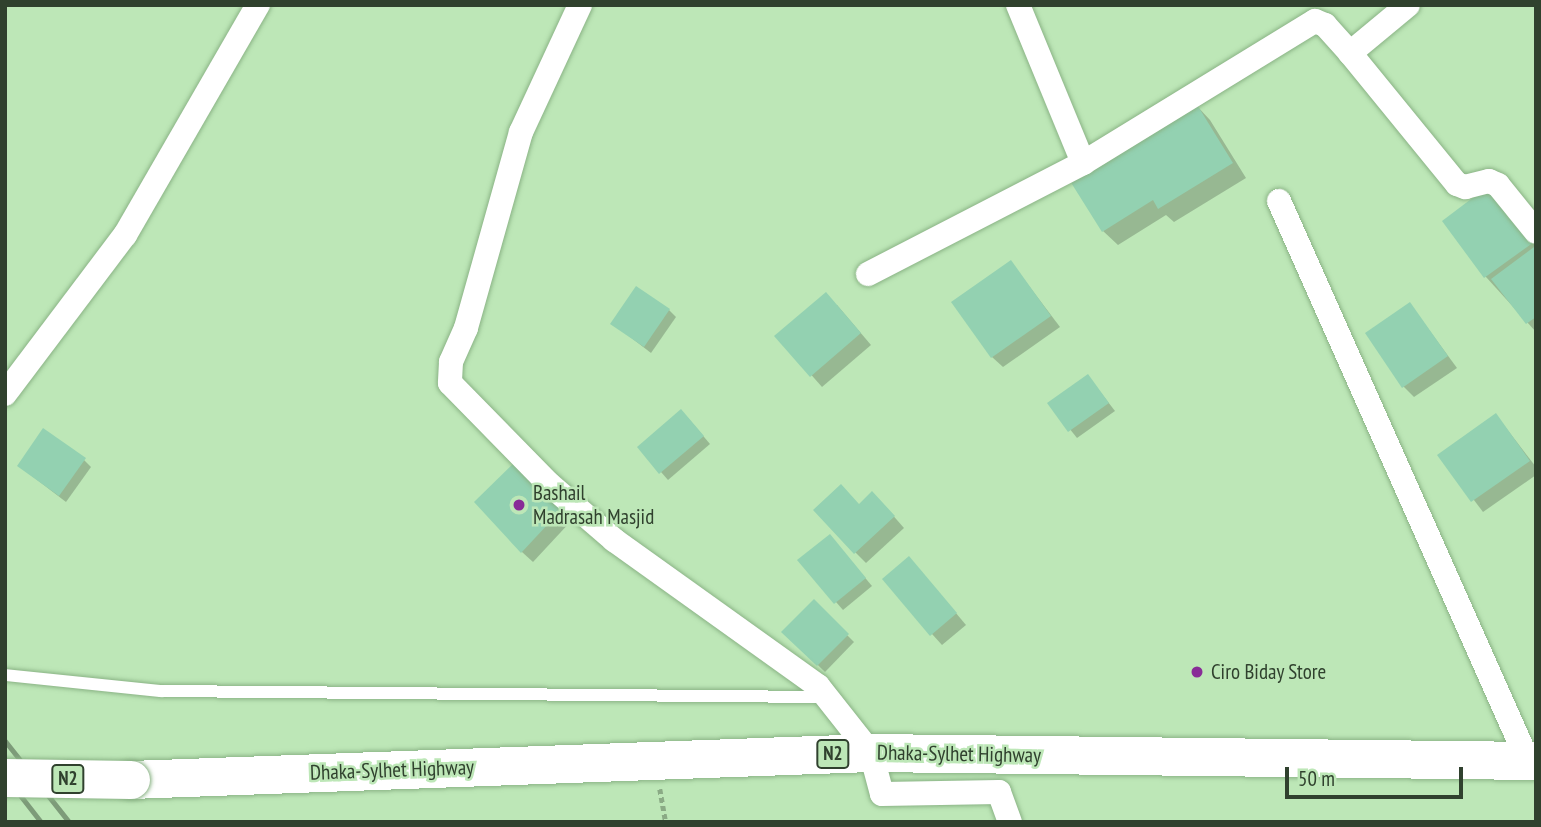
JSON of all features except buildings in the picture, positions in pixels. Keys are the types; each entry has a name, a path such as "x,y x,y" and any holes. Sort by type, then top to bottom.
{"highway":[{"name":"Dhaka-Sylhet Highway","path":"5,778 131,780 871,752 1532,761"}],"street":[{"path":"5,394 125,235 258,5"},
{"path":"580,5 521,132 466,328 450,362 450,383 550,484 614,540 785,660 828,697 871,752 883,794 999,792 1010,822"},
{"path":"1018,5 1083,163"},
{"path":"1350,53 1408,5"},
{"path":"869,274 1083,163 1315,21 1325,25 1350,53 1457,184 1465,187 1489,181 1498,185 1536,232"},
{"path":"1279,201 1532,761"}],"lane":[{"path":"5,675 161,691 828,697"}],"railway":[{"path":"5,741 69,822"},
{"path":"5,776 41,822"}],"place":[{"name":"Bashail Madrasah Masjid","path":"519,505"},
{"name":"Ciro Biday Store","path":"1197,672"}]}
